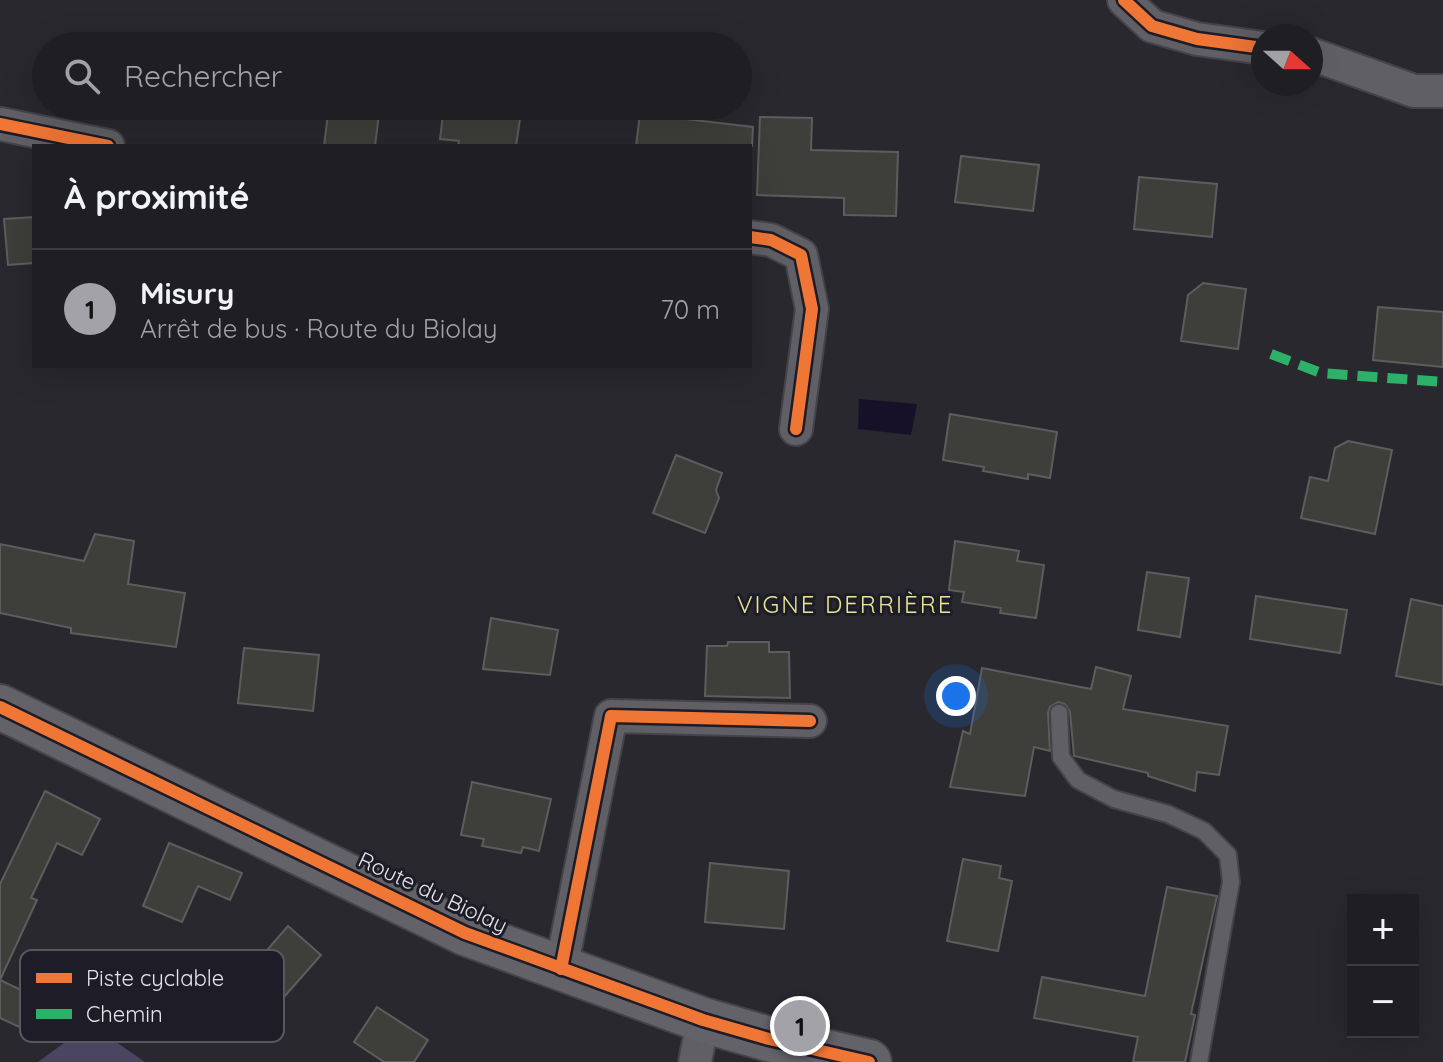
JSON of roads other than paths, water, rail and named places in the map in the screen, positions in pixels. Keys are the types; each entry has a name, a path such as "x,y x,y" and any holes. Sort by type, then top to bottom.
{"street":[{"path":"1124,0 1152,26 1197,39 1251,46"},
{"path":"1323,58 1414,91 1443,91"},
{"path":"0,124 98,144"},
{"path":"752,237 771,240 801,255 812,309 796,429"},
{"name":"Route du Biolay","path":"0,707 465,933 703,1020 869,1062"},
{"path":"561,969 611,716 810,721"},
{"path":"695,1062 703,1020"}],"lane":[{"path":"1059,713 1061,757 1078,780 1114,799 1168,814 1204,831 1228,855 1231,882 1199,1062"}],"place":[{"name":"Misury","path":"800,1026"}],"district":[{"name":"VIGNE DERRIÈRE","path":"845,604"}]}
